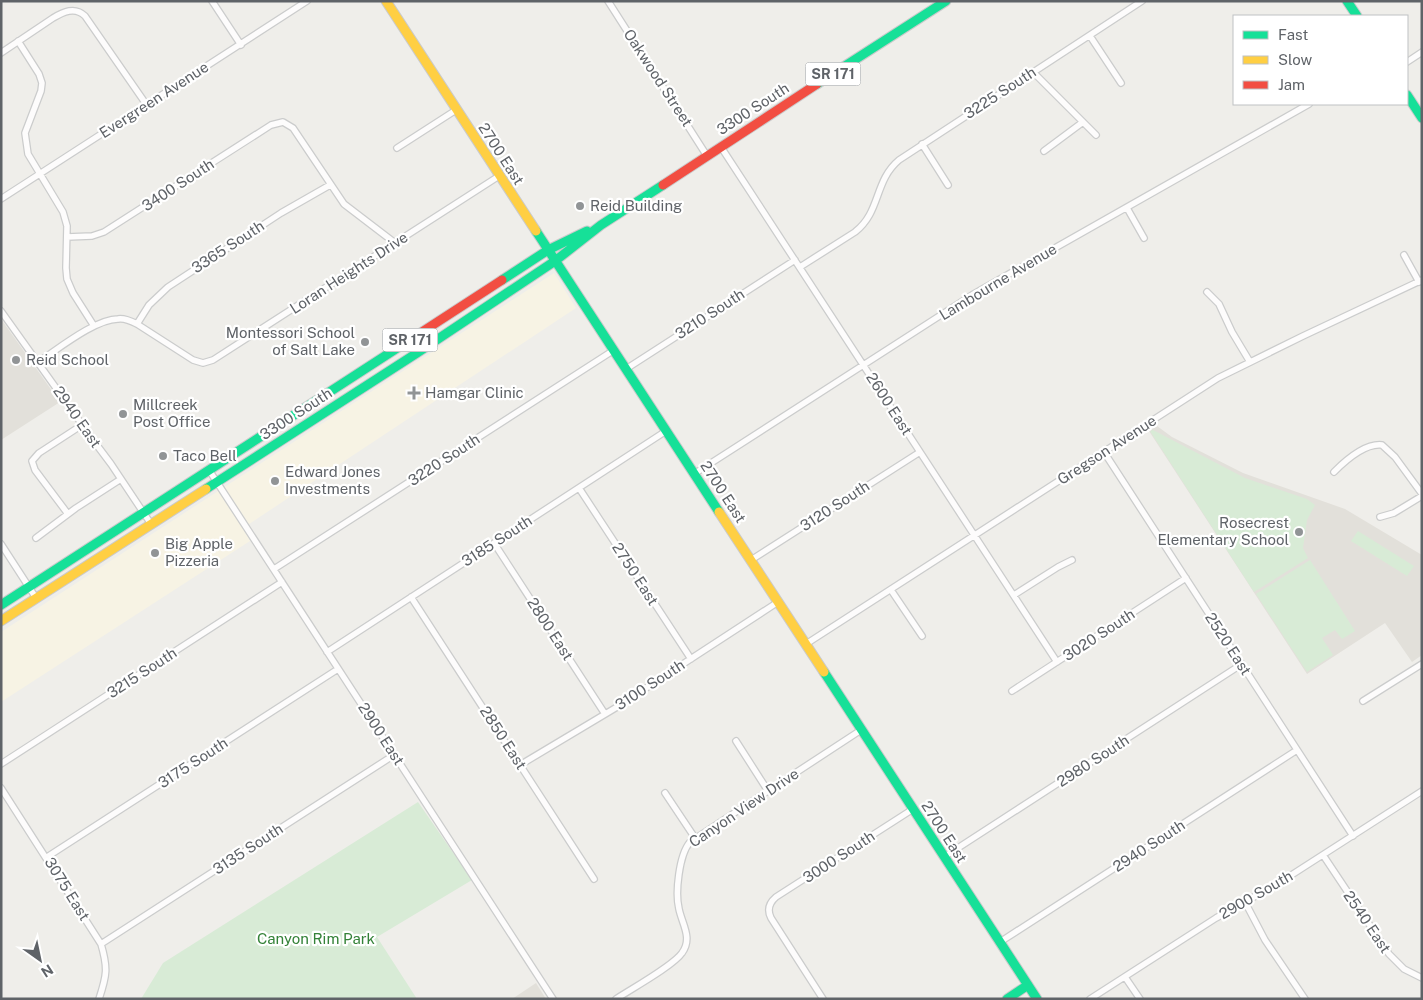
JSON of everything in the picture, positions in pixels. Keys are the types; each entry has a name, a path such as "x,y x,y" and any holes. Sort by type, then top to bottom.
{"main road":[{"name":"2700 East","path":"386,1 1037,999"},
{"name":"3300 South","path":"1,621 555,261 601,224 946,1"},
{"path":"1347,1 1356,15"},
{"path":"1408,96 1422,118"},
{"name":"3300 South","path":"1,605 548,250 601,224"},
{"path":"1007,999 1028,985"}],"street":[{"path":"212,1 241,44"},
{"name":"Evergreen Avenue","path":"1,199 146,104 154,102 307,1"},
{"name":"3225 South","path":"800,268 859,229 867,220 889,169 922,144 1142,1"},
{"name":"Oakwood Street","path":"609,2 707,156"},
{"path":"1,53 60,14 78,10 85,16 146,104"},
{"path":"1090,36 1121,83"},
{"path":"18,41 39,74 42,83 41,91 25,133 28,154 62,212 67,226 67,279 73,293 94,326"},
{"path":"1408,61 1422,52"},
{"path":"1034,72 1096,135"},
{"name":"Lambourne Avenue","path":"694,474 980,290 1307,105"},
{"path":"397,148 456,110"},
{"name":"3400 South","path":"67,237 92,236 104,232 271,125 280,122 285,122 294,130 330,185"},
{"path":"1044,151 1084,122"},
{"path":"922,144 948,185"},
{"name":"2600 East","path":"721,147 1058,662"},
{"name":"Loran Heights Drive","path":"137,324 184,356 197,362 208,362 218,358 499,176"},
{"path":"330,185 348,208 395,243"},
{"name":"3365 South","path":"137,324 149,305 168,286 281,213 330,185"},
{"path":"1127,208 1144,238"},
{"path":"1404,255 1420,281"},
{"name":"3210 South","path":"626,369 795,260"},
{"name":"Gregson Avenue","path":"806,644 1218,378 1420,281"},
{"path":"1207,292 1219,304 1232,332 1250,362"},
{"name":"2940 East","path":"1,311 151,524"},
{"path":"38,362 105,320 118,318 137,324"},
{"name":"3220 South","path":"274,570 614,350"},
{"path":"68,514 35,470 32,461 39,453 82,425"},
{"name":"3185 South","path":"327,652 666,431"},
{"path":"1334,472 1353,456 1373,446 1382,445 1395,457 1422,495 1394,513 1380,517"},
{"name":"3120 South","path":"751,560 920,452"},
{"name":"2520 East","path":"1104,452 1353,836"},
{"name":"2900 East","path":"209,470 553,999"},
{"path":"36,538 121,479"},
{"name":"2750 East","path":"579,488 690,659"},
{"name":"2800 East","path":"494,543 605,714"},
{"path":"1,544 36,598"},
{"path":"1014,595 1072,560"},
{"name":"3020 South","path":"1012,691 1186,578"},
{"name":"3215 South","path":"1,764 282,582"},
{"path":"891,590 922,636"},
{"name":"2850 East","path":"411,597 594,880"},
{"name":"3100 South","path":"520,765 605,714 778,602"},
{"name":"2980 South","path":"944,857 1242,664"},
{"path":"1363,701 1422,664"},
{"name":"3175 South","path":"47,857 338,669"},
{"name":"Canyon View Drive","path":"616,999 674,961 684,949 687,934 678,904 679,867 684,850 695,838 861,730"},
{"path":"736,741 768,790"},
{"name":"2940 South","path":"1000,942 1297,750"},
{"name":"3135 South","path":"101,944 394,754"},
{"name":"3075 East","path":"1,788 101,944 107,964 106,980 99,999"},
{"name":"2900 South","path":"1090,999 1216,918 1272,888 1422,791"},
{"path":"665,793 695,838"},
{"name":"3000 South","path":"821,998 773,922 769,915 769,908 776,898 913,809"},
{"name":"2540 East","path":"1323,855 1389,954 1404,969 1422,978"},
{"path":"1245,902 1265,940 1306,999"},
{"path":"1125,977 1140,999"}],"shaded area":[{"path":"554,273 576,308 243,528 250,541 1,702 1,632"},
{"name":"Reid School","path":"1,319 60,402 1,440"},
{"name":"Rosecrest Elementary School","path":"1157,426 1172,437 1243,473 1345,509 1422,555 1422,655 1412,662 1385,623 1307,674 1149,431"},
{"path":"536,983 546,999 512,999"}],"green space":[{"path":"1153,430 1245,478 1307,499 1315,505 1307,520 1303,548 1308,558 1254,592 1150,431"},
{"path":"1358,531 1414,566 1407,576 1351,541"},
{"path":"1310,560 1355,631 1342,639 1335,630 1322,638 1333,655 1307,672 1256,594"},
{"name":"Canyon Rim Park","path":"418,802 472,880 377,937 417,999 141,999 163,963"}],"traffic: fast":[{"path":"817,84 946,1"},
{"path":"1347,1 1356,15"},
{"path":"1408,97 1422,118"},
{"path":"206,489 417,353 555,261 601,225 663,185"},
{"path":"536,231 719,512"},
{"path":"502,280 548,250 587,231"},
{"path":"1,605 405,343"},
{"path":"824,672 1037,999"},
{"path":"1007,999 1028,985"}],"traffic: slow":[{"path":"386,1 536,231"},
{"path":"1,621 206,489"},
{"path":"719,512 824,672"}],"traffic: jam":[{"path":"663,185 817,84"},
{"path":"405,343 502,280"}],"place":[{"name":"Reid Building","path":"580,206"},
{"name":"Montessori School of Salt Lake","path":"365,342"},
{"name":"Reid School","path":"16,360"},
{"name":"Hamgar Clinic","path":"414,393"},
{"name":"Millcreek Post Office","path":"123,414"},
{"name":"Taco Bell","path":"163,456"},
{"name":"Edward Jones Investments","path":"275,481"},
{"name":"Rosecrest Elementary School","path":"1299,532"},
{"name":"Big Apple Pizzeria","path":"155,553"}]}
